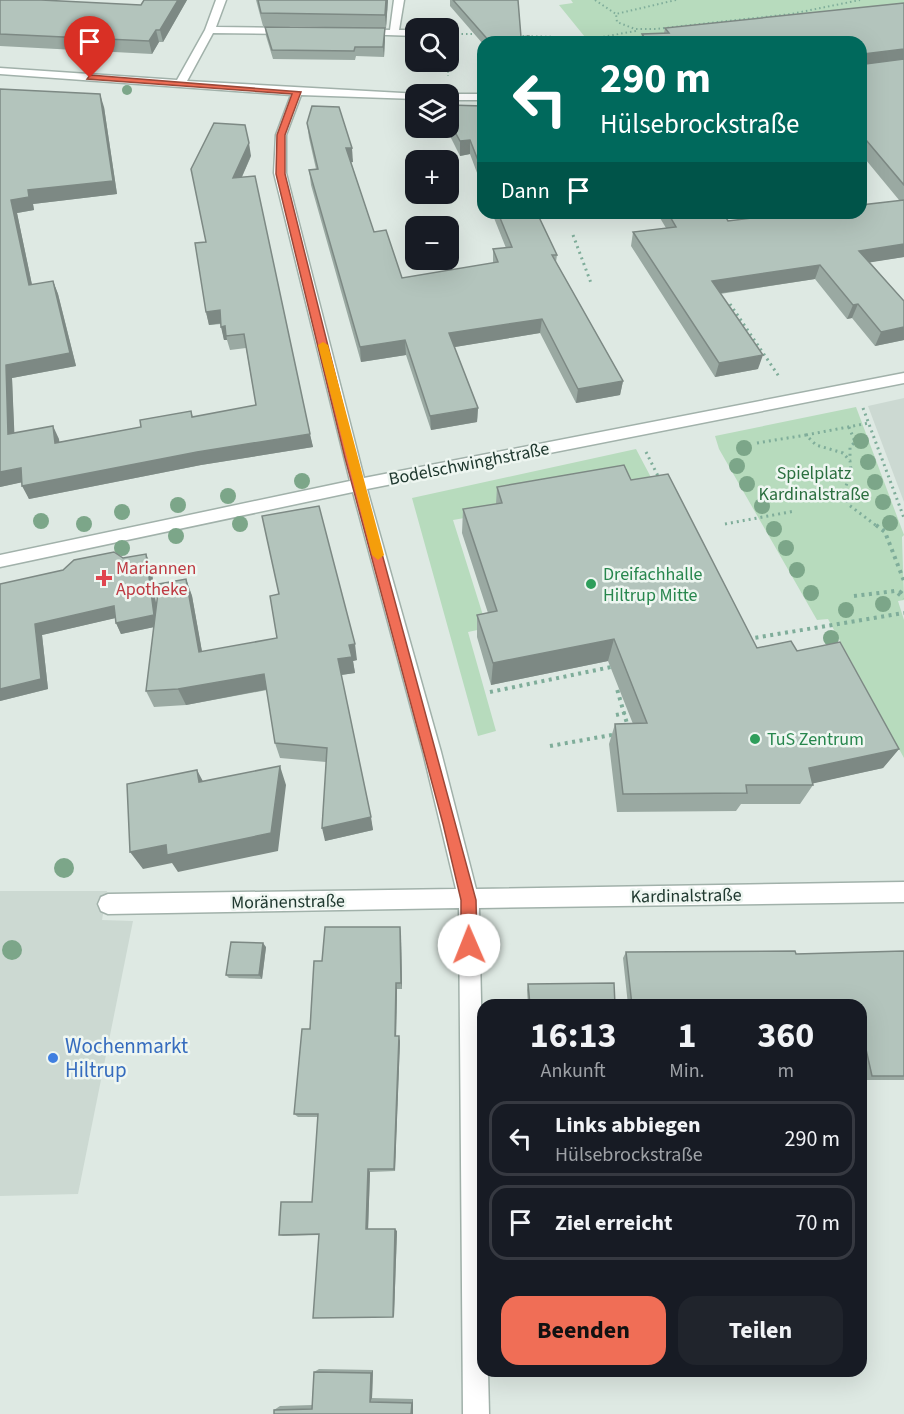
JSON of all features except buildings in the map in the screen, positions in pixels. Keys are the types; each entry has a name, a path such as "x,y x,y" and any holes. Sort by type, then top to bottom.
{"street":[{"path":"180,84 210,30 221,0"},
{"path":"394,33 399,0"},
{"path":"210,30 301,31"},
{"path":"348,32 405,33"},
{"path":"0,71 297,92 405,96"},
{"path":"297,92 281,135 280,174 358,485 432,752 469,900 476,1414"},
{"path":"459,97 477,96"},
{"name":"Bodelschwinghstraße","path":"0,561 358,485 904,378"},
{"name":"Kardinalstraße","path":"469,900 904,892"},
{"name":"Moränenstraße","path":"108,904 469,900"}],"path":[{"path":"595,0 616,14 676,0"},
{"path":"606,36 638,30 791,14 860,0"},
{"path":"616,14 617,22 625,27 638,30"},
{"path":"459,34 482,34"},
{"path":"515,35 526,36"},
{"path":"573,235 591,283"},
{"path":"730,304 783,383"},
{"path":"855,387 904,518"},
{"path":"757,444 869,423"},
{"path":"849,427 855,442 850,447 851,471 844,492 849,505 885,532 904,581"},
{"path":"636,431 662,484"},
{"path":"806,435 816,445 830,447 850,461"},
{"path":"725,524 795,511"},
{"path":"900,593 904,588"},
{"path":"854,596 895,591 904,598"},
{"path":"739,641 904,613"},
{"path":"490,692 623,665"},
{"path":"627,680 617,689 629,733"},
{"path":"616,715 625,713"},
{"path":"550,746 620,734"}],"shaded area":[{"path":"904,398 904,502 868,406"},
{"name":"Wochenmarkt Hiltrup","path":"0,891 107,891 102,920 133,921 78,1194 0,1196"}],"green space":[{"path":"571,0 904,0 904,10 648,36 584,36 559,5 573,3"},
{"name":"Spielplatz Kardinalstraße","path":"856,407 904,535 902,537 904,600 898,601 904,620 904,758 828,619 817,620 719,449 715,436"},
{"path":"636,449 655,485 453,520 487,628 468,632 496,731 478,736 412,498"}],"slow traffic":[{"path":"323,345 378,555"}],"place":[{"name":"Mariannen Apotheke","path":"104,578"},
{"name":"Dreifachhalle Hiltrup Mitte","path":"591,584"},
{"name":"TuS Zentrum","path":"755,739"},
{"name":"Wochenmarkt Hiltrup","path":"53,1058"}],"route":[{"path":"90,78 297,92 285,118 281,135 280,174 351,458 451,824 469,900 469,945"}]}
